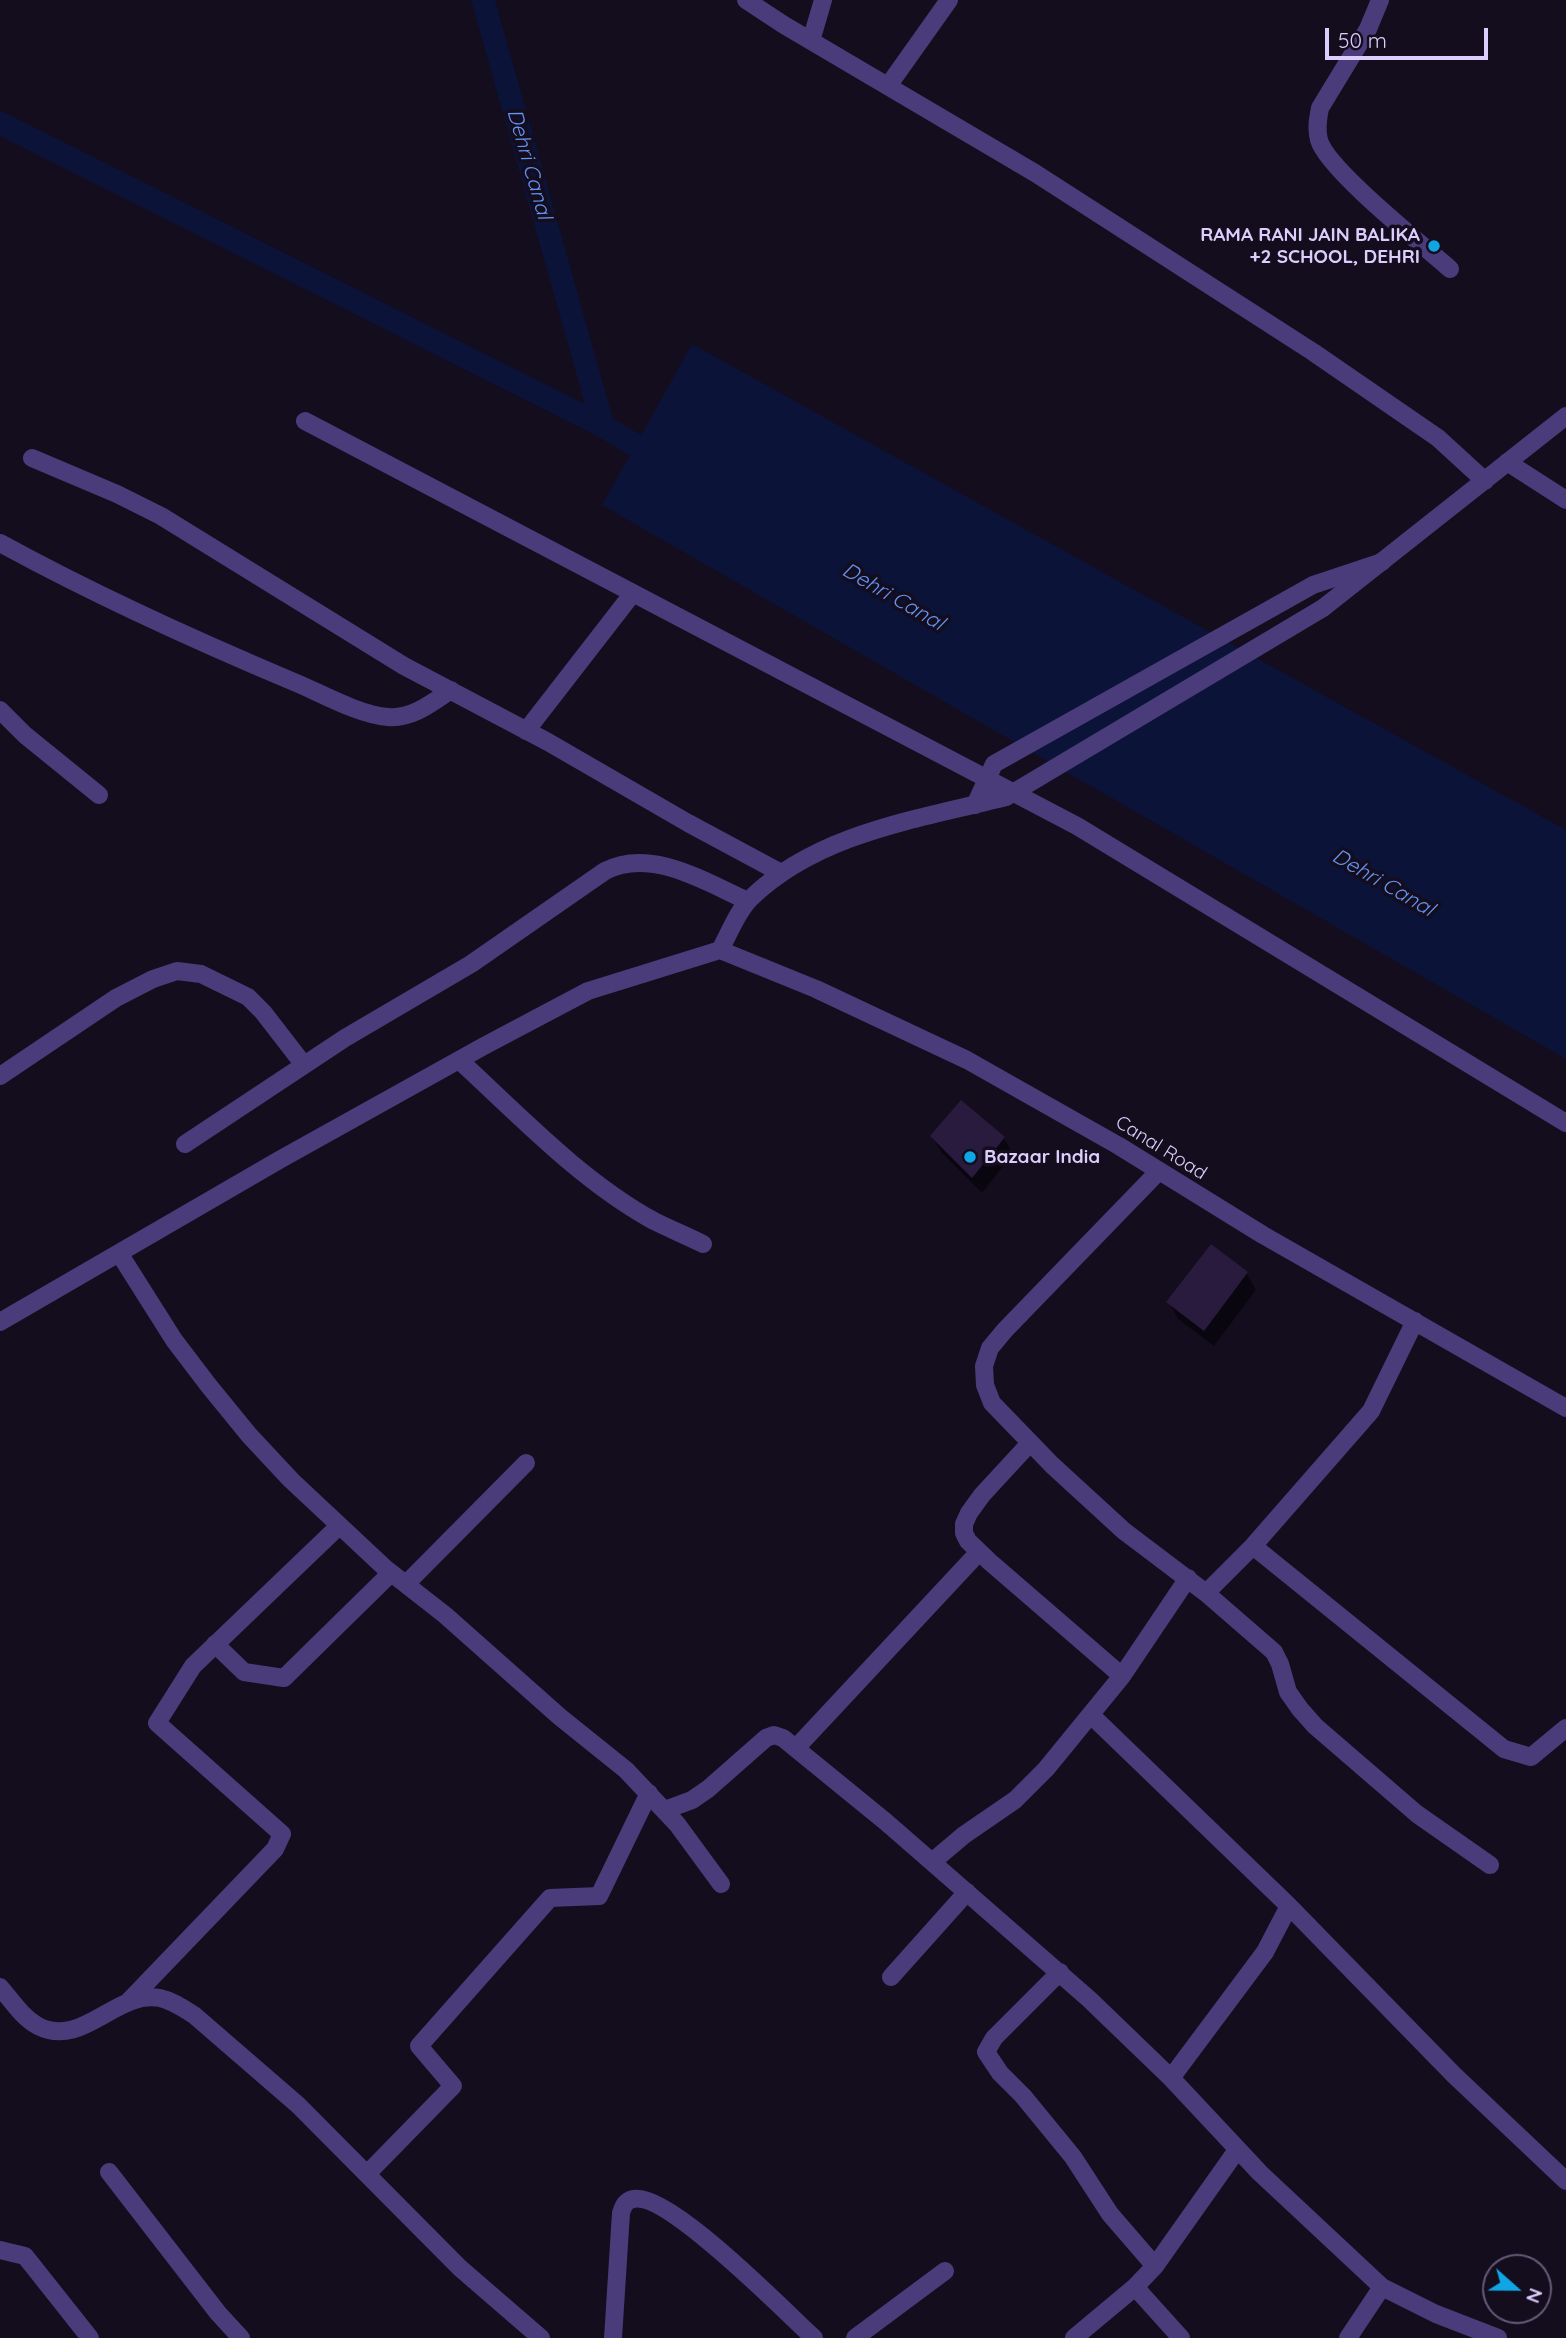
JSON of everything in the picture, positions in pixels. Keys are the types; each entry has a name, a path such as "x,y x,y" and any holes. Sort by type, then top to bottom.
{"street":[{"path":"746,0 1035,173 1313,352 1438,438 1485,481"},
{"path":"888,86 949,0"},
{"path":"1380,0 1368,29 1320,108 1317,122 1319,141 1330,159 1354,184 1450,269"},
{"path":"811,41 824,5"},
{"path":"0,1322 459,1060 588,991 720,950 748,901 781,873 821,851 863,834 910,820 1006,797 1323,608 1566,416"},
{"path":"305,421 1077,826 1566,1124"},
{"path":"32,458 106,489 160,516 404,666 781,873"},
{"path":"1507,462 1566,499"},
{"path":"0,543 72,582 248,663 365,711 387,717 404,717 421,710 451,690"},
{"path":"975,805 994,764 1313,585 1382,562"},
{"path":"526,731 633,593"},
{"path":"0,710 25,735 99,794"},
{"path":"185,1143 345,1038 471,964 619,864 635,862 678,870 748,901"},
{"name":"Canal Road","path":"720,950 816,989 956,1054 1160,1171 1263,1235 1566,1408"},
{"path":"0,1076 116,998 152,979 177,971 201,974 248,997 304,1065"},
{"path":"459,1060 559,1151 619,1198 653,1220 703,1244"},
{"path":"1160,1171 990,1348 984,1366 985,1385 992,1403 1030,1443 1124,1531 1188,1578 1274,1652 1288,1692 1315,1726 1417,1814 1489,1865"},
{"path":"119,1253 174,1340 249,1435 339,1526 391,1573 560,1717 599,1746 649,1793 721,1884"},
{"path":"1206,1593 1253,1546 1371,1411 1415,1321"},
{"path":"1030,1443 982,1495 969,1513 964,1524 964,1533 979,1552 1122,1676"},
{"path":"406,1584 526,1463"},
{"path":"129,2001 275,1849 282,1834 157,1723 193,1666 339,1526"},
{"path":"1253,1546 1504,1749 1531,1757 1566,1728"},
{"path":"796,1748 979,1552"},
{"path":"215,1644 244,1672 284,1678 391,1573"},
{"path":"932,1862 964,1835 1015,1800 1046,1769 1122,1676 1188,1578"},
{"path":"1091,1715 1289,1906 1454,2075 1566,2181"},
{"path":"665,1810 692,1800 708,1789 766,1738 774,1735 796,1748 1060,1972 1171,2078 1237,2150 1382,2287 1465,2332 1498,2338"},
{"path":"367,2174 453,2085 419,2046 550,1898 598,1896 649,1793"},
{"path":"891,1977 967,1892"},
{"path":"1171,2078 1265,1952 1289,1906"},
{"path":"1060,1972 994,2038 986,2052 995,2067 1023,2096 1073,2157 1110,2214 1155,2266"},
{"path":"0,1987 26,2018 54,2031 68,2032 129,2001 143,1998 160,1998 177,2004 194,2015 298,2105 460,2268 499,2305 541,2338"},
{"path":"1074,2338 1135,2287 1155,2266 1237,2150"},
{"path":"109,2172 218,2313 241,2338"},
{"path":"612,2338 621,2213 629,2200 637,2199 647,2201 669,2213 701,2235 733,2261 814,2338"},
{"path":"0,2250 25,2256 90,2338"},
{"path":"855,2338 945,2271"},
{"path":"1135,2287 1181,2338"},
{"path":"1348,2338 1382,2287"}],"water":[{"path":"692,344 1566,830 1566,1059 602,505"}],"building":[{"name":"Bazaar India","path":"961,1100 1005,1137 972,1178 930,1136"},
{"path":"1211,1244 1248,1272 1204,1331 1166,1302"}],"waterway":[{"name":"Dehri Canal","path":"483,0 603,426 662,461"},
{"path":"0,123 603,426"}],"place":[{"name":"RAMA RANI JAIN BALIKA +2 SCHOOL, DEHRI","path":"1434,246"},
{"name":"Bazaar India","path":"970,1157"}]}
